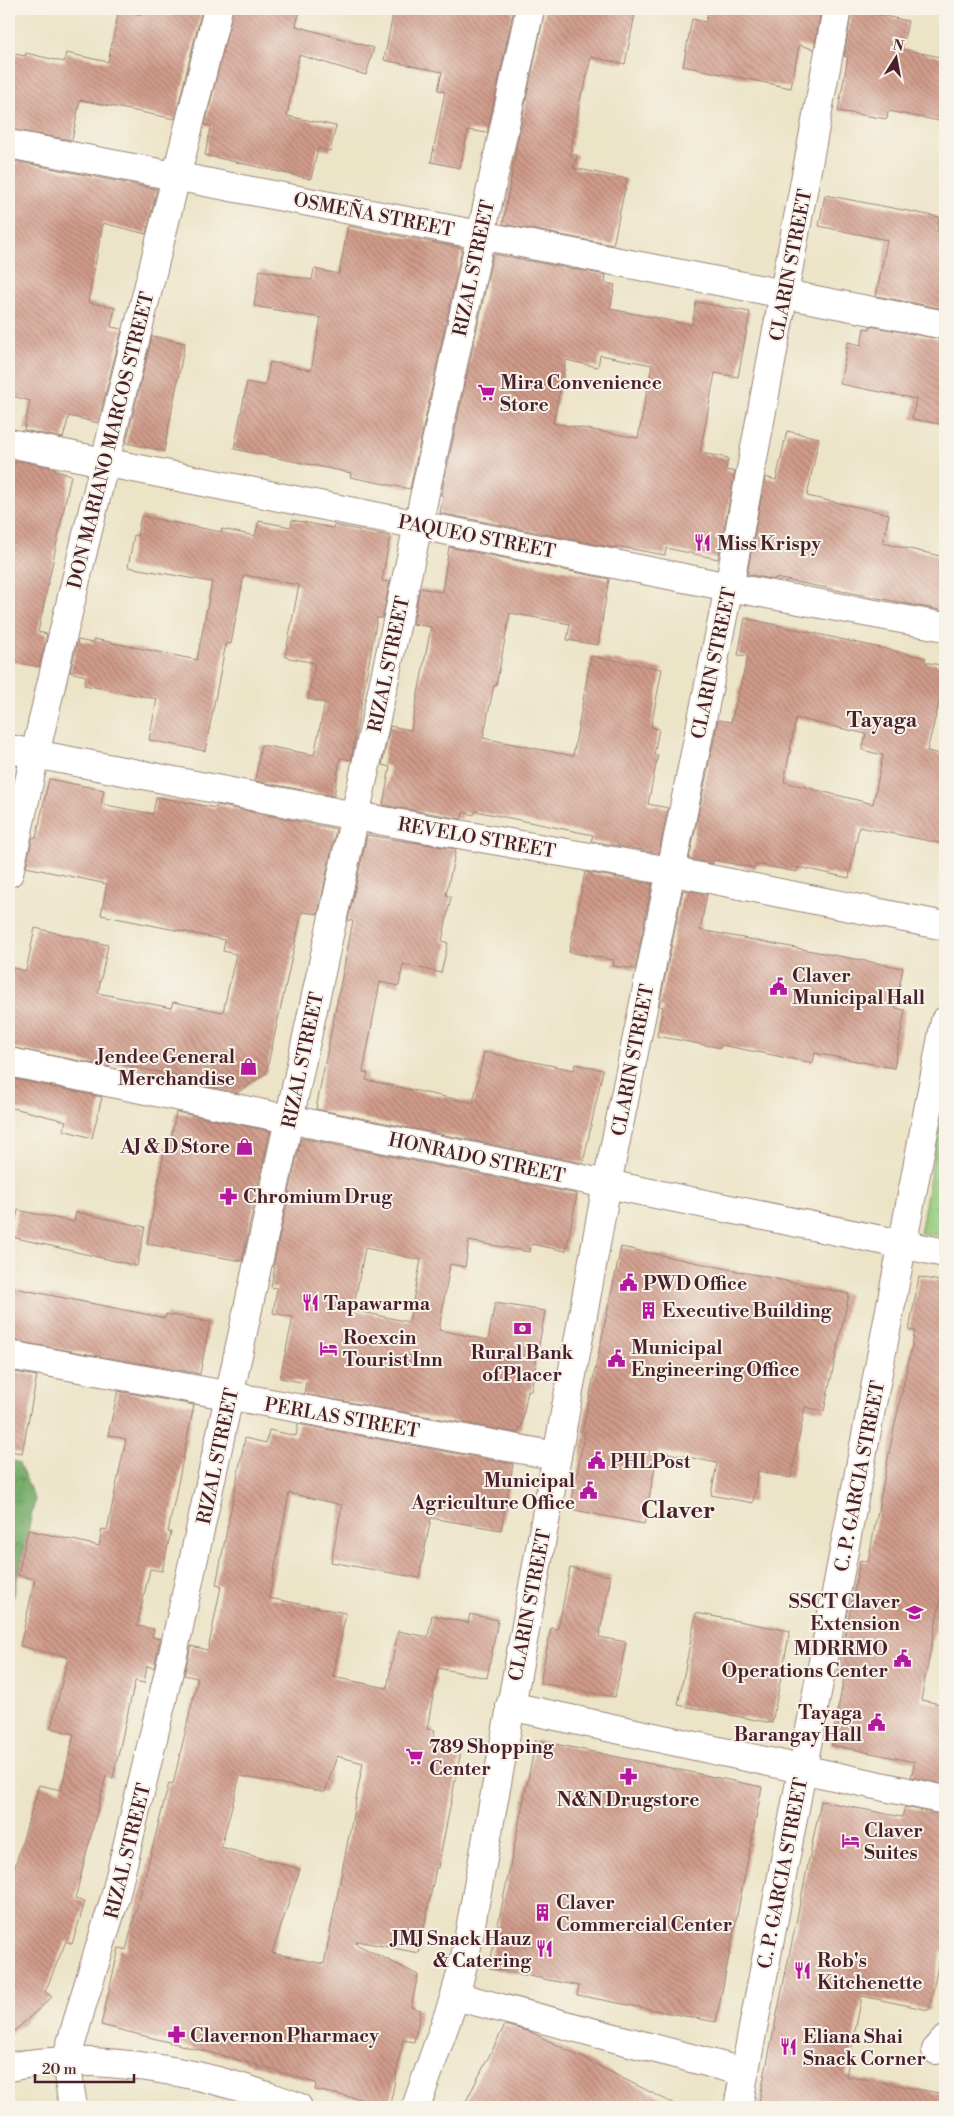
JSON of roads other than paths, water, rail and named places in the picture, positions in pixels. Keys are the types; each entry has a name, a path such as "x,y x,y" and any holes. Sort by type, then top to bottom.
{"main road":[{"name":"DON MARIANO MARCOS STREET","path":"9,873 22,752 105,462 149,279 218,9"},
{"name":"RIZAL STREET","path":"73,2107 66,2061 82,2005 104,1940 125,1860 172,1659 530,9"},
{"name":"CLARIN STREET","path":"416,2107 455,1996 465,1957 510,1706 558,1456 606,1184 729,587 837,9"},
{"name":"OSMEÑA STREET","path":"9,144 945,325"},
{"name":"PAQUEO STREET","path":"9,444 729,587 945,627"},
{"name":"REVELO STREET","path":"22,752 355,816 670,871 945,926"},
{"name":"C. P. GARCIA STREET","path":"738,2107 945,1021"},
{"name":"HONRADO STREET","path":"9,1062 945,1253"},
{"name":"PERLAS STREET","path":"9,1355 558,1456"},
{"path":"510,1706 945,1800"},
{"path":"455,1996 744,2072"},
{"path":"9,2067 26,2063 66,2061 133,2064 180,2071 226,2083 298,2107"}],"place":[{"name":"Mira Convenience Store","path":"486,393"},
{"name":"Miss Krispy","path":"703,543"},
{"name":"Claver Municipal Hall","path":"778,986"},
{"name":"Jendee General Merchandise","path":"249,1067"},
{"name":"AJ & D Store","path":"244,1146"},
{"name":"Chromium Drug","path":"229,1196"},
{"name":"PWD Office","path":"629,1283"},
{"name":"Tapawarma","path":"310,1303"},
{"name":"Executive Building","path":"648,1310"},
{"name":"Rural Bank of Placer","path":"522,1329"},
{"name":"Roexcin Tourist Inn","path":"329,1348"},
{"name":"Municipal Engineering Office","path":"617,1358"},
{"name":"PHLPost","path":"596,1461"},
{"name":"Municipal Agriculture Office","path":"589,1491"},
{"name":"SSCT Claver Extension","path":"914,1612"},
{"name":"MDRRMO Operations Center","path":"902,1659"},
{"name":"Tayaga Barangay Hall","path":"876,1723"},
{"name":"789 Shopping Center","path":"415,1757"},
{"name":"N&N Drugstore","path":"628,1776"},
{"name":"Claver Suites","path":"850,1841"},
{"name":"Claver Commercial Center","path":"542,1913"},
{"name":"JMJ Snack Hauz & Catering","path":"545,1949"},
{"name":"Rob's Kitchenette","path":"803,1971"},
{"name":"Clavernon Pharmacy","path":"176,2035"},
{"name":"Eliana Shai Snack Corner","path":"789,2047"}],"district":[{"name":"Tayaga","path":"882,720"},
{"name":"Claver","path":"678,1510"}]}
